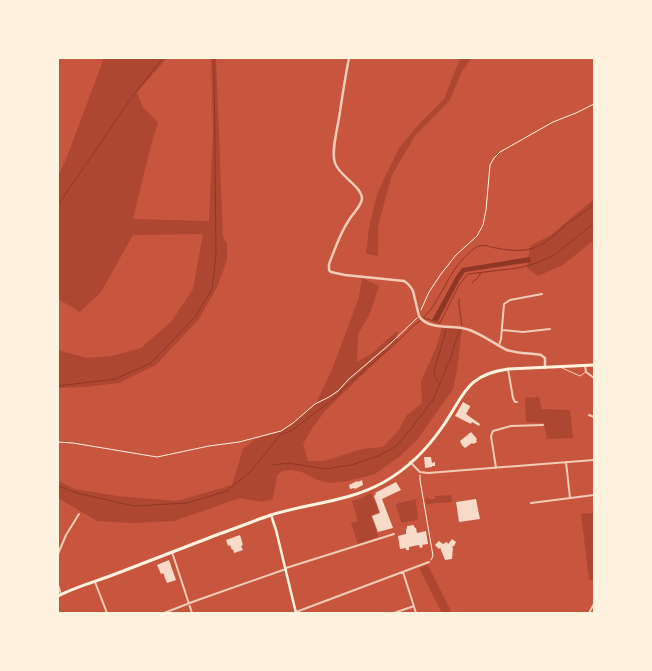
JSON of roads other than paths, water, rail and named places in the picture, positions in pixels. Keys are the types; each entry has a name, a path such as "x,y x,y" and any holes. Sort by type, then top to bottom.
{"main road":[{"path":"60,595 271,515 339,499 374,488 398,473 426,447 442,427 461,396 471,384 486,375 508,369 574,366 585,367 594,365"},
{"path":"271,515 286,568 296,613"}],"street":[{"path":"349,58 335,141 334,163 340,172 358,188 362,199 342,230 328,264 329,270 331,272 345,275 404,281 413,291 419,316 422,320 442,327 462,328 477,333 507,350 520,354 541,355 545,358 545,368"},
{"path":"499,346 502,330 503,306 505,302 542,294"},
{"path":"502,330 523,332 550,329"},
{"path":"585,367 589,374 594,378"},
{"path":"508,369 513,398 515,402 517,402"},
{"path":"589,415 594,417"},
{"path":"496,468 491,436 493,431 511,426 543,425"},
{"path":"410,462 420,472 428,473 594,460"},
{"path":"566,462 570,498"},
{"path":"531,502 594,495"},
{"path":"58,554 66,535 79,514"},
{"path":"164,613 286,568 394,534"},
{"path":"172,552 192,613"},
{"path":"296,613 429,562"},
{"path":"403,572 416,613"},
{"path":"95,582 107,613"},
{"path":"58,585 60,595"},
{"path":"589,613 594,604"},
{"path":"394,613 414,606"}],"lane":[{"path":"560,367 580,376 583,374 585,367"}],"waterway":[{"path":"58,205 132,97 163,58"},
{"path":"58,386 115,379 151,363 195,317 212,289 216,256 214,58"},
{"path":"423,318 433,307 458,265 475,248 483,246 500,249 526,250 540,246 594,204"},
{"path":"424,318 440,323 459,285 468,274 518,268 537,263 554,255 594,223"},
{"path":"472,283 480,275 480,273"},
{"path":"459,299 462,326"},
{"path":"58,486 77,493 134,506 187,503 227,491 251,471 280,435 291,431 337,396 345,387 421,320"},
{"path":"439,383 434,375 446,330"},
{"path":"273,465 288,463 326,469 351,465 378,456 395,447 433,400 450,361 460,331"}]}
